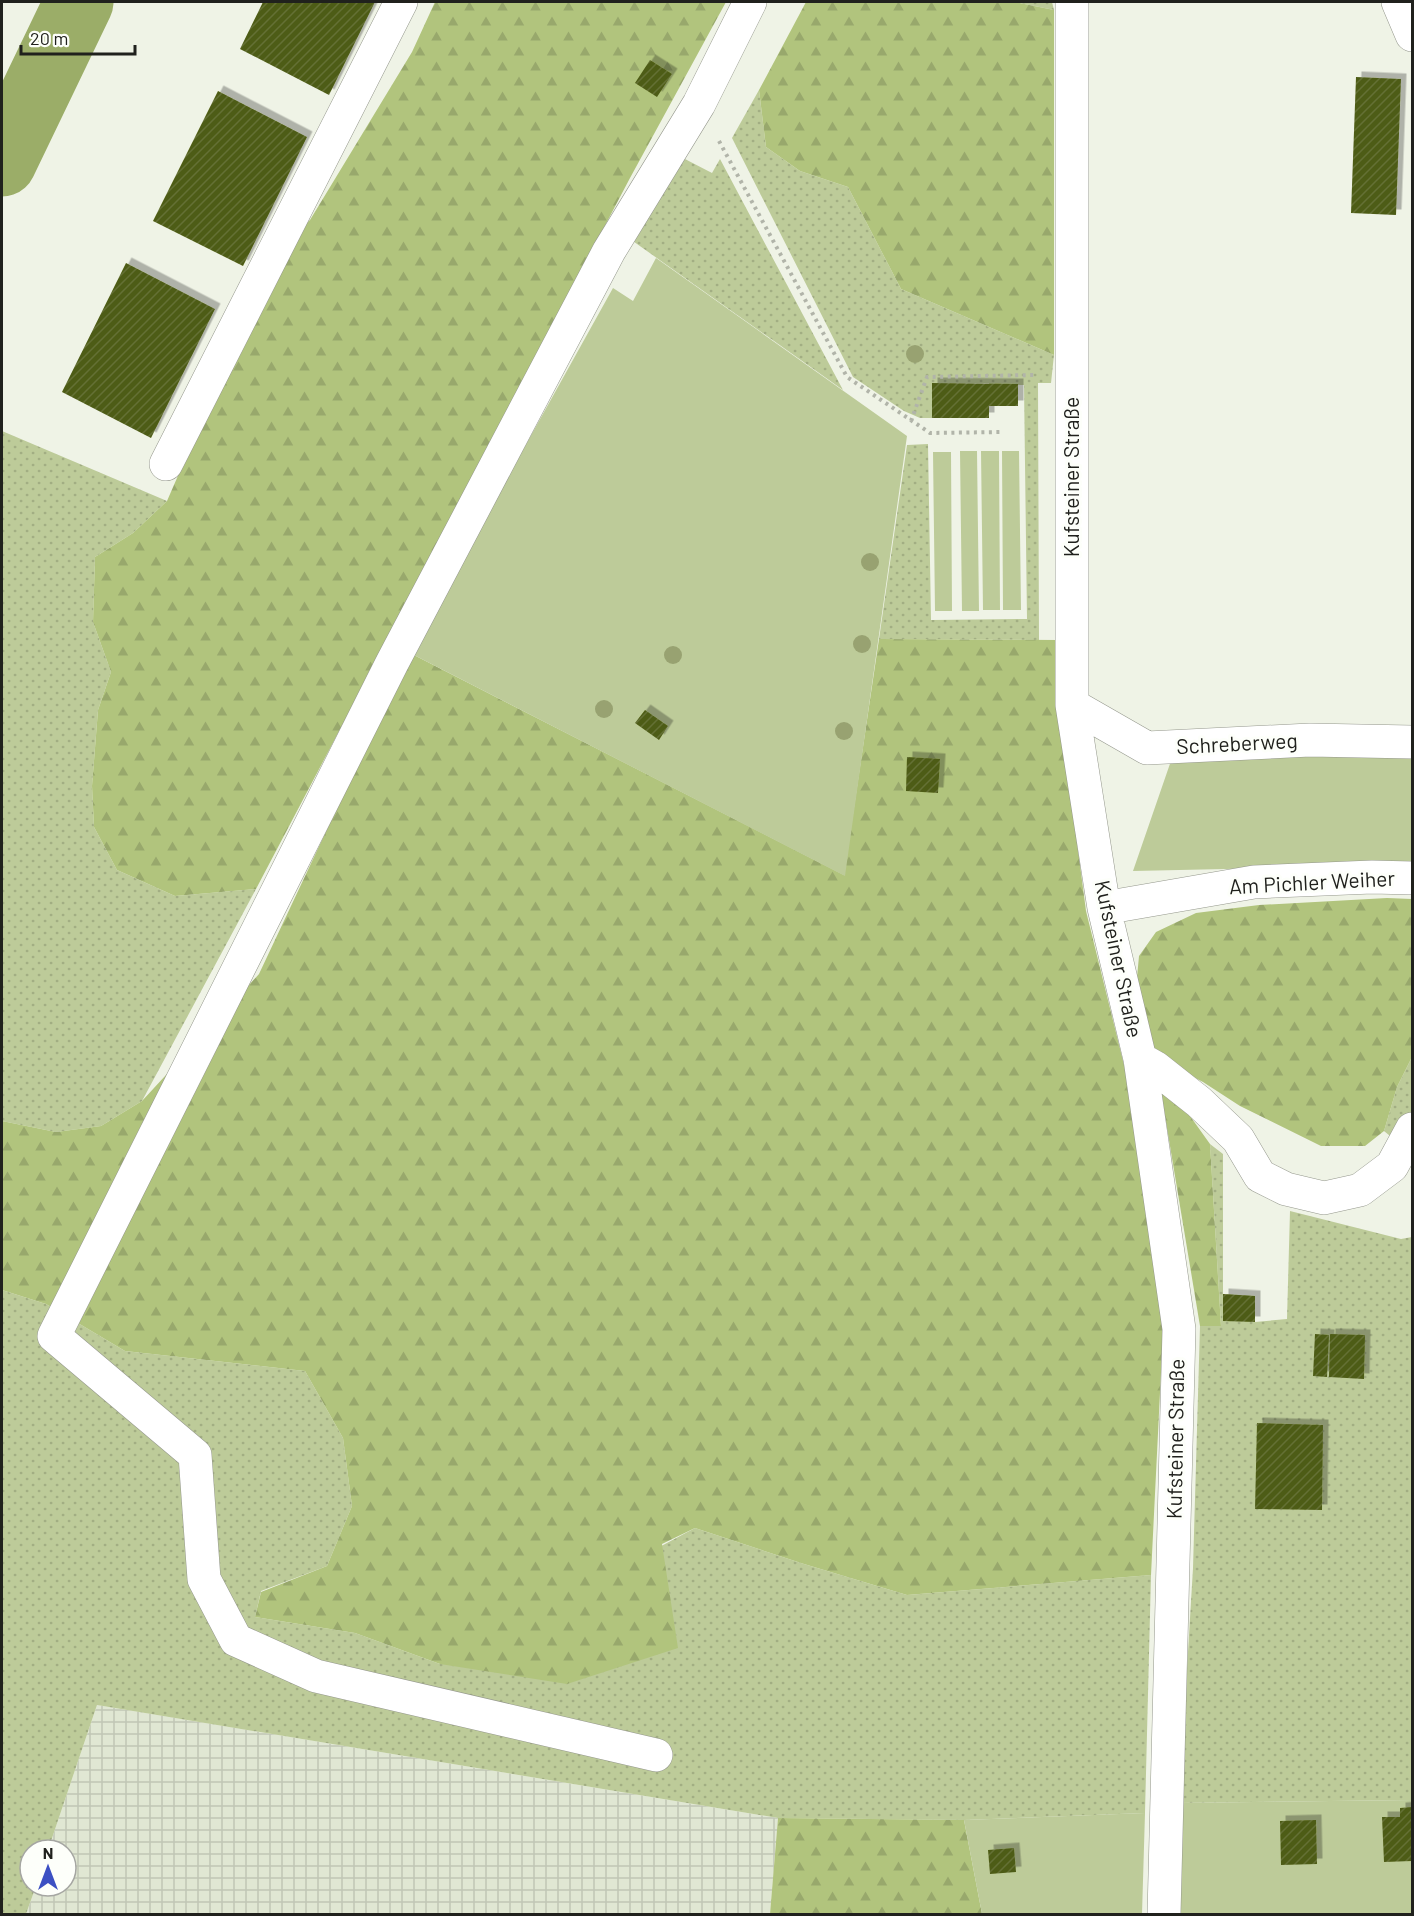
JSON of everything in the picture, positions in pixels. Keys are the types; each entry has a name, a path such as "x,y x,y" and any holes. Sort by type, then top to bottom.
{"street":[{"path":"166,464 401,2"},
{"path":"656,1755 316,1676 236,1640 204,1580 195,1455 54,1336 392,663 609,251 699,104 750,2"},
{"name":"Kufsteiner Straße","path":"1072,2 1072,705 1104,908 1140,1059 1179,1329 1164,1914"},
{"path":"1398,2 1413,35"},
{"name":"Schreberweg","path":"1072,705 1147,748 1310,740 1413,742"},
{"name":"Am Pichler Weiher","path":"1104,908 1254,882 1372,877 1413,878"},
{"path":"1140,1059 1156,1068 1198,1102 1238,1139 1260,1176 1286,1189 1324,1198 1360,1190 1392,1167 1413,1129"}],"path":[{"path":"699,104 848,377 930,433 1002,432"},
{"path":"911,421 927,376 1042,375"}],"shaded area":[{"path":"97,1705 778,1818 770,1914 26,1914 32,1898 78,1898 78,1838 52,1838"}],"green space":[{"path":"435,2 726,2 630,178 256,889 175,896 117,870 94,827 92,786 98,710 111,672 93,622 95,557 133,533 167,501 207,409 290,238 310,220 412,52"},
{"path":"806,2 1015,2 1054,10 1054,355 901,289 848,187 800,171 766,147 759,90"},
{"path":"1015,2 1052,2 1054,10"},
{"path":"759,90 766,147 800,171 848,187 901,289 1054,355 1051,383 1038,383 1039,640 879,639 907,445 928,444 931,620 1027,619 1024,385 932,383 932,418 920,418 904,411 853,377 732,138"},
{"path":"681,157 712,173 720,159 843,390 630,239"},
{"path":"656,258 907,436 845,876 410,653 613,288 633,301"},
{"path":"2,431 167,501 133,533 95,557 93,622 111,672 98,710 92,786 94,827 117,870 175,896 256,889 142,1101 101,1126 56,1132 2,1121"},
{"path":"960,451 977,451 979,611 962,611"},
{"path":"981,451 999,451 1000,610 983,610"},
{"path":"1002,451 1019,451 1021,610 1003,610"},
{"path":"933,452 951,452 952,611 935,611"},
{"path":"879,639 1059,640 1059,704 1086,911 1126,1073 1163,1332 1151,1575 907,1595 695,1528 662,1544 678,1648 567,1684 440,1664 355,1633 255,1617 261,1592 327,1566 352,1506 343,1438 305,1371 125,1351 46,1304 2,1290 2,1121 56,1132 101,1126 142,1101 259,974 410,653 844,875"},
{"path":"1412,746 1412,865 1133,871 1173,755"},
{"path":"1387,898 1412,899 1412,1057 1397,1087 1384,1131 1365,1146 1321,1146 1240,1106 1203,1082 1170,1065 1153,1051 1136,988 1139,956 1156,932 1196,913 1259,905"},
{"path":"1412,1057 1412,1154 1384,1131 1397,1087"},
{"path":"1160,1086 1185,1109 1210,1144 1221,1326 1200,1326"},
{"path":"1210,1144 1223,1154 1223,1294 1255,1296 1255,1322 1287,1319 1290,1211 1401,1239 1412,1237 1412,1800 1179,1803 1193,1568 1200,1326 1221,1326"},
{"path":"2,1290 46,1304 125,1351 305,1371 343,1438 352,1506 327,1566 261,1591 255,1617 355,1633 440,1664 695,1528 907,1595 1151,1575 1145,1813 964,1820 778,1818 97,1705 52,1838 18,1838 18,1898 32,1898 26,1914 2,1914"},
{"path":"1412,1800 1412,1914 1174,1914 1179,1803"},
{"path":"1145,1813 1142,1914 982,1914 964,1820"},
{"path":"778,1818 964,1820 982,1914 770,1914"}],"building":[{"path":"263,2 375,2 329,95 240,49"},
{"path":"650,60 672,74 657,97 635,83"},
{"path":"1356,77 1401,79 1396,215 1351,213"},
{"path":"218,91 307,137 243,266 153,221"},
{"path":"126,263 215,309 151,438 62,392"},
{"path":"932,383 1018,384 1018,406 989,406 989,418 932,418"},
{"path":"645,710 668,726 659,740 635,723"},
{"path":"907,757 940,759 938,793 906,791"},
{"path":"1223,1294 1255,1296 1255,1322 1223,1321"},
{"path":"1315,1334 1329,1335 1327,1377 1313,1376"},
{"path":"1330,1334 1365,1335 1364,1379 1329,1377"},
{"path":"1257,1423 1323,1425 1322,1510 1255,1509"},
{"path":"1412,1807 1412,1861 1384,1862 1382,1817 1400,1817 1400,1808"},
{"path":"1316,1820 1317,1864 1281,1865 1280,1821"},
{"path":"1014,1848 1016,1872 990,1874 988,1850"}],"waterway":[{"path":"2,162 79,2"}]}
